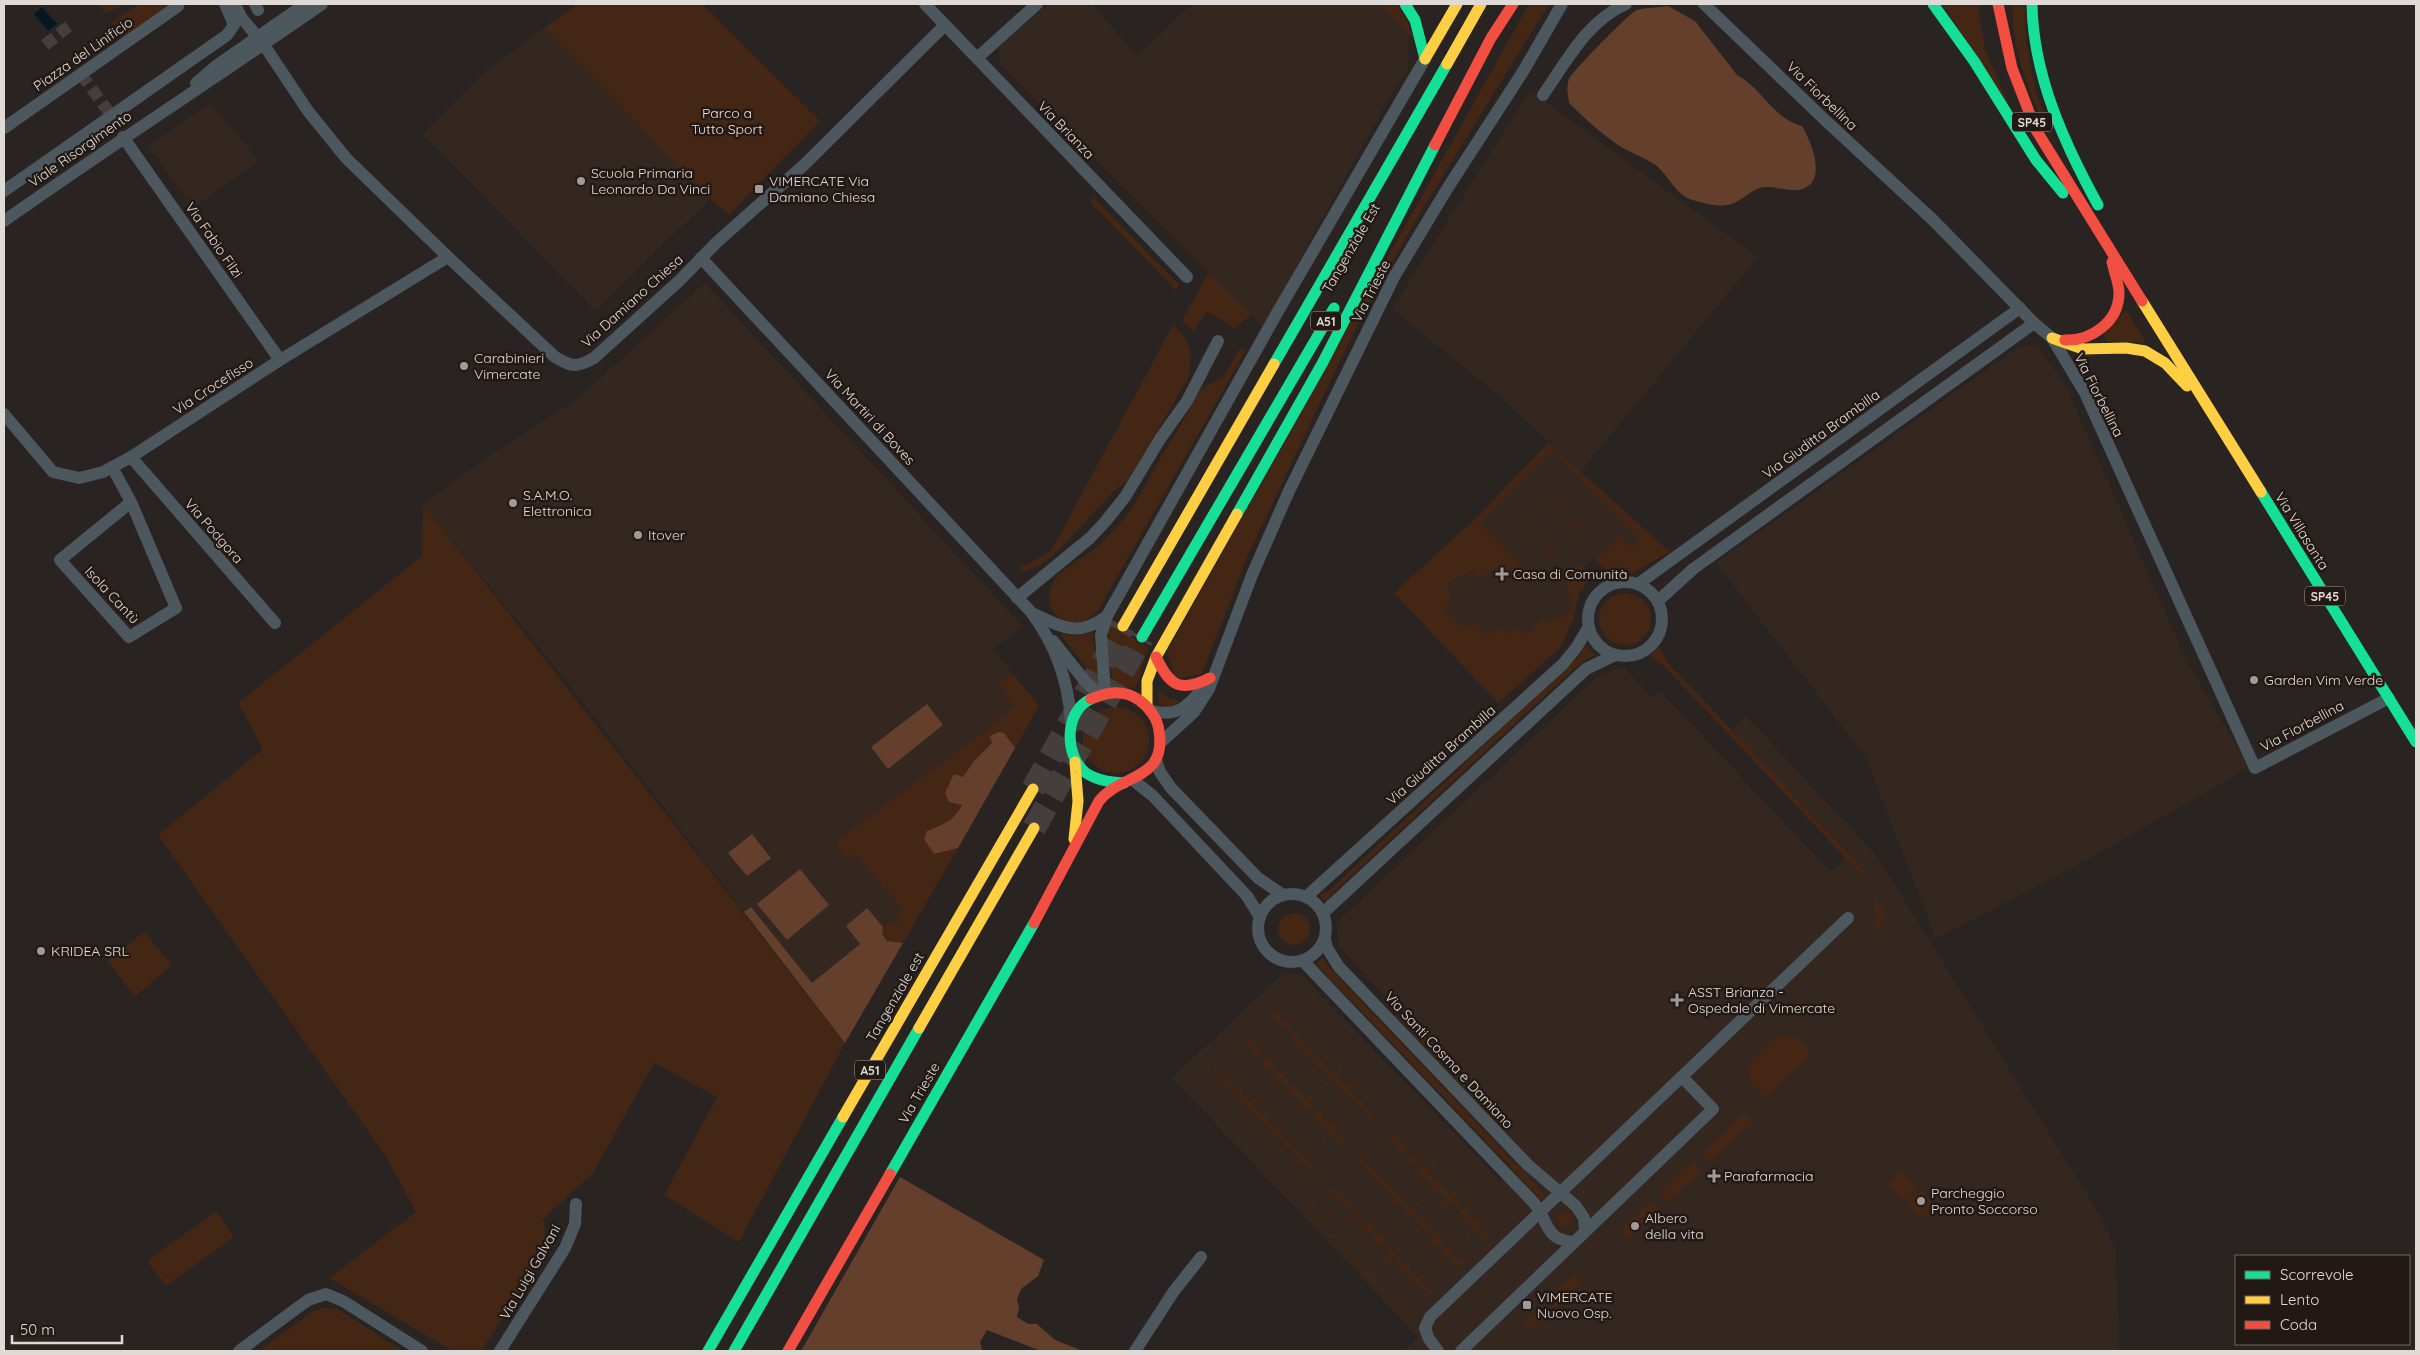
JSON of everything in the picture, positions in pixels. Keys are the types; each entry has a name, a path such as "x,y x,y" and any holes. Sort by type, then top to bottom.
{"main road":[{"path":"1405,4 1415,20 1425,59"},
{"path":"1425,59 1457,4"},
{"name":"Tangenziale Est","path":"1123,626 1481,4"},
{"name":"Tangenziale Est","path":"1366,252 1511,4"},
{"path":"1933,4 1974,61 2036,160 2056,186 2096,227"},
{"name":"SP45","path":"1998,4 2002,38 2012,73 2027,111 2048,149 2190,376 2210,412"},
{"path":"2032,4 2035,47 2046,84 2079,173 2103,214"},
{"path":"1156,760 1160,743 1160,732 1149,708 1147,681 1156,658 1323,362 1491,38"},
{"path":"2052,338 2068,341 2083,339 2102,329 2116,311 2120,293 2107,243"},
{"path":"2122,247 2176,339 2190,376"},
{"name":"Tangenziale Est","path":"1142,637 1341,295"},
{"path":"2052,338 2070,346 2087,349 2139,349 2161,360 2178,375 2210,412"},
{"name":"Via Villasanta","path":"2210,412 2416,742"},
{"path":"1156,658 1169,679 1178,686 1194,687 1210,678"},
{"path":"1071,723 1078,710 1088,701 1103,694 1125,694 1137,698 1149,708"},
{"name":"Via Trieste","path":"1071,723 1070,743 1076,762 1078,801 1073,848"},
{"name":"Via Trieste","path":"788,1351 1045,904 1073,848 1103,797 1112,789 1142,775 1156,760"},
{"path":"1076,762 1084,773 1097,780 1110,784 1129,782"},
{"name":"Tangenziale est","path":"708,1351 1032,789"},
{"name":"A51","path":"734,1351 1034,828"}],"street":[{"name":"Piazza del Linificio","path":"4,128 178,6 177,4"},
{"path":"4,191 227,34 234,25 225,4"},
{"name":"Via Damiano Chiesa","path":"235,4 241,17 261,41 326,135 366,178 448,257 555,357 569,366 581,366 594,358 805,164 945,25"},
{"name":"Viale Risorgimento","path":"261,41 305,4"},
{"name":"Viale Risorgimento","path":"4,221 261,41 322,4"},
{"name":"Via Brianza","path":"924,4 1187,277"},
{"path":"977,58 1037,4"},
{"name":"Via Trieste","path":"1160,743 1194,712 1209,689 1252,575 1289,491 1394,277 1447,189 1524,70 1562,4"},
{"path":"1544,95 1587,31 1611,10 1626,4"},
{"name":"Via Fiorbellina","path":"1704,4 1824,120 1933,220 2034,323 2052,338 2085,394 2255,768 2389,698"},
{"path":"1103,694 1101,635 1107,616 1277,313 1425,59"},
{"name":"Via Fabio Filzi","path":"123,137 280,360"},
{"name":"Via Crocefisso","path":"4,414 48,468 57,475 85,478 112,468 131,457 280,360 448,257"},
{"name":"Via Martiri di Boves","path":"701,258 1031,612 1048,635 1063,650 1085,681 1103,694"},
{"name":"Via Giuditta Brambilla","path":"1306,897 1563,664 1576,648 1588,628 1590,605 1600,590 1614,583 1626,581 1638,584 2020,308"},
{"path":"1658,601 1693,569 2034,323"},
{"path":"1017,598 1090,538 1115,510 1186,401 1218,341"},
{"name":"Via Podgora","path":"131,457 275,623"},
{"name":"Isola Cantù","path":"112,468 131,502 176,608 129,637 60,560 131,502"},
{"path":"1325,940 1320,949 1303,961 1282,961 1265,948 1260,939 1260,917 1273,900 1284,895 1295,894 1306,897 1316,903 1323,913 1586,669 1615,655 1636,655 1646,650 1655,641 1662,621 1658,601 1650,591 1638,584"},
{"name":"Via Martiri di Boves","path":"1031,612 1058,625 1076,630 1094,626 1107,616"},
{"path":"1588,628 1598,645 1615,655"},
{"name":"Via Martiri di Boves","path":"1048,635 1068,685 1071,723"},
{"name":"Via Trieste","path":"1149,708 1164,714 1184,708 1195,698 1218,666"},
{"path":"1156,760 1160,772 1171,788 1258,878 1284,895"},
{"path":"1129,782 1153,796 1247,896 1260,917"},
{"name":"Via Santi Cosma e Damiano","path":"1323,913 1327,948 1339,967 1528,1165 1581,1213 1584,1218 1585,1231"},
{"path":"1438,1351 1429,1340 1425,1328 1430,1317 1683,1078 1848,918"},
{"path":"1303,961 1541,1212 1550,1233 1558,1239 1574,1242"},
{"path":"1461,1351 1713,1109 1683,1078"},
{"name":"Via Luigi Galvani","path":"500,1351 565,1248 575,1224 576,1204"},
{"path":"1135,1351 1174,1291 1201,1256"},
{"path":"239,1351 308,1300 326,1294 343,1301 422,1351"}],"shaded area":[{"path":"1048,4 1092,4 1137,56 1192,4 1378,4 1408,34 1408,68 1386,103 1263,327 1000,63 998,47"},
{"path":"1668,6 1695,21 1737,75 1754,88 1782,116 1802,126 1810,142 1816,172 1808,186 1798,190 1762,187 1735,203 1726,205 1710,205 1690,199 1677,189 1658,167 1618,145 1569,103 1567,88 1572,74 1613,31 1637,10"},
{"name":"Scuola Primaria Leonardo Da Vinci","path":"544,28 710,199 595,311 423,134 487,70"},
{"path":"1530,91 1758,257 1581,471 1670,552 1633,573 1610,574 1594,558 1584,567 1592,576 1579,593 1573,620 1560,648 1498,703 1394,593 1476,518 1550,444 1509,404 1392,309"},
{"path":"211,103 259,161 193,208 148,146"},
{"path":"705,283 1023,627 993,649 1039,706 845,1043 570,686 423,504 490,455 576,400"},
{"path":"2037,345 2067,388 2187,662 2248,766 2226,781 2098,854 1936,939 1865,756 1716,563 2020,346"},
{"name":"ASST Brianza - Ospedale di Vimercate","path":"1625,668 1651,697 1660,691 1831,872 1849,853 1731,730 1746,716 1877,856 2098,1212 2116,1250 2119,1351 1404,1351 1418,1337 1172,1078 1284,972 1302,976 1501,1181 1518,1166 1385,1025 1399,1012 1339,946 1336,923 1597,677 1614,669"},
{"path":"927,704 943,725 888,769 871,747"},
{"path":"999,732 1004,733 1015,748 958,848 934,854 924,839 927,831 948,821 956,815 962,805 949,802 945,793 954,774 963,777 974,761 992,743 990,736"},
{"path":"752,834 771,858 747,876 728,853"},
{"path":"800,869 829,905 787,940 757,904"},
{"path":"751,907 812,983 860,944 846,926 867,908 883,927 882,934 887,941 903,943 845,1043 744,912"},
{"path":"900,1177 1044,1260 1038,1276 1021,1289 1017,1299 1019,1307 1017,1317 1028,1324 1037,1324 1055,1340 1083,1351 1041,1351 987,1330 980,1342 982,1351 801,1351"}],"green space":[{"path":"99,4 125,4 106,13"},
{"path":"140,4 169,5 124,37 112,22"},
{"name":"Parco a Tutto Sport","path":"578,4 702,4 820,121 729,215 710,199 544,28"},
{"path":"1378,4 1396,4 1406,18 1414,40"},
{"path":"1529,4 1549,4 1426,203 1379,284 1344,352 1248,555 1202,674 1175,679 1167,652"},
{"path":"1942,4 1978,4 1985,50 2013,114"},
{"path":"2012,4 2025,4 2026,42 2035,88 2055,147 2025,78 2016,42"},
{"path":"1093,197 1179,285 1176,290 1090,202"},
{"path":"1209,273 1251,315 1234,329 1230,324 1207,312 1193,332 1182,320"},
{"path":"2126,310 2146,343 2106,341 2104,335"},
{"path":"1173,325 1186,339 1191,353 1189,377 1127,481 1114,491 1063,546 1041,565 1023,572 1019,568 1023,564 1026,565 1051,551"},
{"path":"1240,348 1246,350 1100,607 1091,617 1082,621 1072,622 1063,620 1055,614 1049,596 1055,579 1064,570 1096,548 1122,521 1132,508 1198,393 1208,384 1222,379"},
{"path":"1548,443 1670,552 1633,573 1621,572 1610,574 1595,559 1620,535 1632,547 1640,540 1553,450 1480,522 1534,577 1520,584 1516,574 1502,580 1496,569 1478,578 1474,570 1447,584 1451,597 1444,610 1467,629 1473,622 1488,635 1497,625 1509,634 1515,626 1527,635 1539,621 1559,618 1564,616 1570,609 1571,603 1566,579 1580,563 1592,576 1579,593 1573,620 1560,648 1498,703 1394,593 1476,518"},
{"path":"1538,484 1550,497 1558,490 1551,498 1563,510 1572,504 1564,512 1576,524 1585,518 1578,526 1589,539 1577,527 1568,533 1575,525 1563,513 1556,520 1554,519 1562,511 1550,499 1541,505 1549,498"},
{"path":"423,504 845,1043 739,1242 664,1195 717,1097 654,1063 593,1173 543,1219 548,1249 481,1351 453,1351 329,1278 416,1212 385,1155 158,835 263,749 238,703 422,556"},
{"path":"1512,511 1523,523 1531,516 1525,524 1536,537 1524,525 1515,531 1522,524"},
{"path":"1544,529 1545,531 1538,538 1550,550 1557,543 1559,545 1551,552 1562,565 1550,553 1543,560 1541,559 1549,551 1537,539 1528,545"},
{"path":"1620,593 1630,593 1644,600 1651,614 1651,624 1644,638 1630,645 1620,645 1610,641 1603,634 1599,624 1599,614 1603,604 1610,597"},
{"path":"1110,625 1148,647 1136,688 1112,685 1108,640"},
{"path":"1092,632 1098,675 1097,682 1062,636 1062,634 1076,636"},
{"path":"1586,645 1595,655 1585,660 1565,677 1333,893 1326,902 1319,895 1331,889 1578,657"},
{"path":"1659,647 1668,663 1859,864 1868,878 1855,868 1664,666 1650,656"},
{"path":"1013,674 1039,706 1015,748 1003,734 999,733 990,736 992,742 974,761 963,778 954,774 949,802 962,804 957,815 941,825 934,854 958,848 903,943 887,941 882,934 883,927 892,920 895,924 899,920 897,917 903,911 856,854 848,860 835,842 995,723 1015,706 999,685"},
{"path":"1158,691 1168,698 1180,701 1175,705 1164,706 1159,703"},
{"path":"1122,707 1140,716 1147,727 1149,740 1147,753 1140,764 1129,771 1110,773 1092,764 1085,753 1083,734 1092,716 1103,709"},
{"path":"1874,898 1885,910 1886,920 1871,936 1876,915"},
{"path":"1294,913 1300,914 1305,918 1309,923 1309,935 1305,940 1300,944 1294,945 1288,944 1283,940 1279,935 1278,929 1279,923 1283,918 1288,914"},
{"path":"144,932 172,965 135,997 107,960"},
{"path":"1322,957 1325,963 1545,1195 1541,1199 1316,964"},
{"path":"1281,1003 1274,1011 1285,1022 1292,1015 1286,1023 1297,1035 1305,1029 1298,1036 1309,1048 1317,1041 1311,1050 1322,1061 1329,1054 1331,1055 1323,1063 1334,1074 1342,1067 1343,1069 1336,1076 1347,1087 1354,1080 1356,1082 1349,1089 1360,1101 1367,1094 1369,1096 1362,1103 1372,1114 1381,1108 1363,1125 1369,1117 1359,1106 1351,1113 1349,1111 1357,1103 1346,1092 1337,1098 1344,1090 1333,1079 1326,1086 1324,1084 1331,1077 1320,1066 1313,1072 1311,1071 1318,1064 1308,1052 1299,1058 1306,1050 1295,1039 1287,1045 1294,1038 1283,1026 1274,1032 1282,1025 1271,1014 1263,1020"},
{"path":"1253,1029 1246,1037 1257,1048 1266,1042 1258,1050 1269,1061 1277,1054 1271,1063 1281,1074 1290,1068 1283,1076 1294,1087 1301,1080 1303,1082 1296,1089 1307,1100 1314,1093 1316,1095 1309,1102 1319,1114 1328,1108 1321,1116 1332,1127 1340,1120 1342,1122 1334,1129 1345,1140 1353,1134 1335,1151 1342,1144 1331,1132 1324,1139 1322,1137 1329,1130 1318,1119 1311,1125 1309,1124 1316,1116 1306,1105 1298,1112 1296,1110 1304,1103 1293,1092 1285,1099 1284,1097 1291,1090 1280,1079 1273,1085 1271,1084 1278,1077 1268,1066 1259,1071 1266,1064 1255,1053 1247,1058 1254,1051 1243,1040 1235,1046"},
{"path":"1783,1035 1796,1036 1812,1054 1766,1097 1750,1081 1747,1065 1774,1039"},
{"path":"1223,1058 1216,1066 1227,1077 1236,1071 1228,1078 1239,1090 1248,1084 1241,1091 1251,1102 1260,1097 1253,1104 1264,1116 1273,1110 1266,1118 1277,1129 1284,1122 1286,1124 1279,1131 1289,1142 1297,1135 1299,1137 1291,1144 1302,1156 1310,1149 1311,1151 1304,1158 1315,1169 1323,1163 1305,1180 1312,1172 1301,1161 1294,1168 1292,1166 1299,1159 1288,1147 1281,1154 1279,1152 1286,1145 1276,1134 1268,1141 1266,1139 1274,1132 1263,1120 1255,1127 1261,1118 1250,1107 1243,1114 1241,1113 1248,1105 1238,1094 1229,1100 1236,1092 1225,1081 1217,1087 1224,1080 1213,1069 1205,1075"},
{"path":"1744,1113 1753,1122 1710,1162 1702,1153"},
{"path":"1397,1125 1390,1133 1401,1144 1409,1138 1403,1146 1413,1157 1422,1151 1415,1159 1426,1170 1433,1163 1435,1165 1427,1172 1438,1183 1446,1176 1447,1178 1440,1185 1451,1196 1458,1189 1460,1191 1453,1198 1464,1210 1471,1203 1473,1204 1465,1212 1476,1223 1484,1216 1486,1218 1478,1225 1489,1236 1497,1230 1479,1247 1486,1239 1475,1228 1468,1235 1466,1233 1473,1226 1462,1214 1455,1221 1453,1220 1461,1213 1450,1201 1442,1208 1440,1206 1448,1199 1437,1188 1429,1195 1428,1193 1435,1186 1424,1175 1417,1182 1415,1180 1422,1173 1412,1161 1403,1167 1410,1160 1399,1149 1391,1155 1398,1147 1387,1136 1379,1142"},
{"path":"1370,1151 1363,1160 1374,1171 1381,1164 1375,1172 1386,1183 1394,1177 1387,1185 1398,1196 1406,1189 1407,1191 1400,1198 1411,1209 1418,1202 1420,1204 1412,1211 1423,1223 1432,1217 1425,1225 1436,1236 1444,1229 1445,1231 1438,1238 1448,1249 1456,1242 1458,1244 1451,1251 1461,1263 1470,1257 1452,1274 1458,1266 1448,1254 1440,1261 1438,1259 1446,1252 1435,1241 1427,1248 1426,1246 1433,1239 1422,1227 1413,1233 1420,1225 1409,1214 1402,1221 1400,1219 1408,1212 1397,1201 1389,1208 1388,1206 1395,1199 1384,1188 1376,1193 1383,1186 1372,1175 1363,1181 1371,1174 1360,1162 1352,1168"},
{"path":"1693,1161 1702,1170 1668,1202 1659,1193"},
{"path":"1901,1171 1917,1187 1903,1201 1887,1184"},
{"path":"1340,1180 1333,1188 1344,1199 1352,1193 1345,1201 1356,1212 1363,1205 1357,1213 1368,1225 1377,1219 1370,1227 1381,1238 1388,1231 1390,1233 1382,1240 1393,1251 1401,1244 1403,1246 1395,1253 1406,1265 1413,1258 1415,1259 1408,1266 1419,1278 1426,1271 1428,1273 1421,1280 1431,1291 1440,1285 1422,1302 1429,1294 1418,1283 1410,1290 1408,1288 1416,1281 1405,1269 1396,1275 1403,1268 1392,1256 1385,1263 1383,1261 1390,1254 1380,1243 1372,1250 1370,1248 1378,1241 1367,1229 1358,1235 1365,1227 1354,1216 1346,1222 1353,1215 1342,1203 1333,1210 1341,1202 1330,1191 1322,1197"},
{"path":"1921,1189 1935,1205 1921,1219 1906,1203"},
{"path":"1651,1201 1659,1210 1628,1239 1620,1230"},
{"path":"1312,1202 1315,1205 1308,1212 1318,1223 1327,1217 1320,1225 1330,1236 1339,1230 1332,1238 1343,1249 1350,1242 1352,1244 1344,1251 1355,1262 1363,1255 1364,1257 1357,1264 1368,1275 1375,1269 1377,1270 1370,1277 1381,1289 1388,1282 1390,1283 1382,1291 1393,1302 1401,1295 1403,1297 1395,1304 1406,1315 1415,1310 1407,1318 1304,1210"},
{"path":"216,1211 234,1237 166,1286 147,1261"},
{"path":"1562,1212 1568,1212 1573,1217 1571,1226 1562,1228 1557,1223 1557,1217"},
{"path":"1575,1273 1583,1282 1555,1309 1546,1300"},
{"path":"1542,1304 1551,1313 1538,1325 1529,1328 1523,1322"},
{"path":"323,1308 337,1309 403,1351 258,1351 313,1311"}],"water":[{"path":"42,7 57,24 48,31 34,14"}],"tunnel":[{"path":"45,45 69,26"},
{"path":"81,74 111,115"},
{"path":"1033,789 1123,626"},
{"path":"1034,828 1142,637"}],"traffic: fast":[{"path":"1405,4 1415,20 1425,59"},
{"path":"1933,4 1974,61 2036,160 2063,193"},
{"path":"2032,4 2038,57 2044,82 2062,133 2098,205"},
{"path":"1274,364 1447,64"},
{"path":"1237,514 1323,362 1435,145"},
{"path":"1142,637 1334,308"},
{"path":"2261,492 2416,742"},
{"path":"1091,699 1082,705 1072,723 1070,734 1074,756 1079,765 1091,776 1105,781 1124,783"},
{"path":"890,1174 1034,923"},
{"path":"734,1351 919,1028"},
{"path":"708,1351 843,1117"}],"traffic: slow":[{"path":"1425,59 1457,4"},
{"path":"1447,64 1481,4"},
{"path":"2142,301 2261,492"},
{"path":"2052,338 2083,349 2126,348 2145,351 2165,363 2187,386"},
{"path":"1123,626 1274,364"},
{"path":"1147,705 1147,681 1156,657 1237,514"},
{"path":"1074,839 1078,801 1075,762"},
{"path":"843,1117 1033,789"},
{"path":"919,1028 1034,828"}],"traffic: jam":[{"path":"1435,145 1491,38 1513,4"},
{"path":"1998,4 2012,68 2036,130 2142,301"},
{"path":"2065,340 2084,337 2094,333 2102,328 2114,313 2119,293 2112,262"},
{"path":"1156,657 1166,675 1177,684 1183,686 1191,685 1210,678"},
{"path":"1034,923 1099,801 1108,792 1149,768 1156,759 1160,747 1157,722 1146,706 1139,700 1121,693 1103,695 1091,699"},
{"path":"788,1351 890,1174"}],"place":[{"name":"Scuola Primaria Leonardo Da Vinci","path":"581,181"},
{"name":"VIMERCATE Via Damiano Chiesa","path":"759,189"},
{"name":"Carabinieri Vimercate","path":"464,366"},
{"name":"S.A.M.O. Elettronica","path":"513,503"},
{"name":"Itover","path":"638,535"},
{"name":"Casa di Comunità","path":"1502,574"},
{"name":"Garden Vim Verde","path":"2254,680"},
{"name":"KRIDEA SRL","path":"41,951"},
{"name":"ASST Brianza - Ospedale di Vimercate","path":"1677,1000"},
{"name":"Parafarmacia","path":"1714,1176"},
{"name":"Parcheggio Pronto Soccorso","path":"1921,1201"},
{"name":"Albero della vita","path":"1635,1226"},
{"name":"VIMERCATE Nuovo Osp.","path":"1527,1305"}]}
